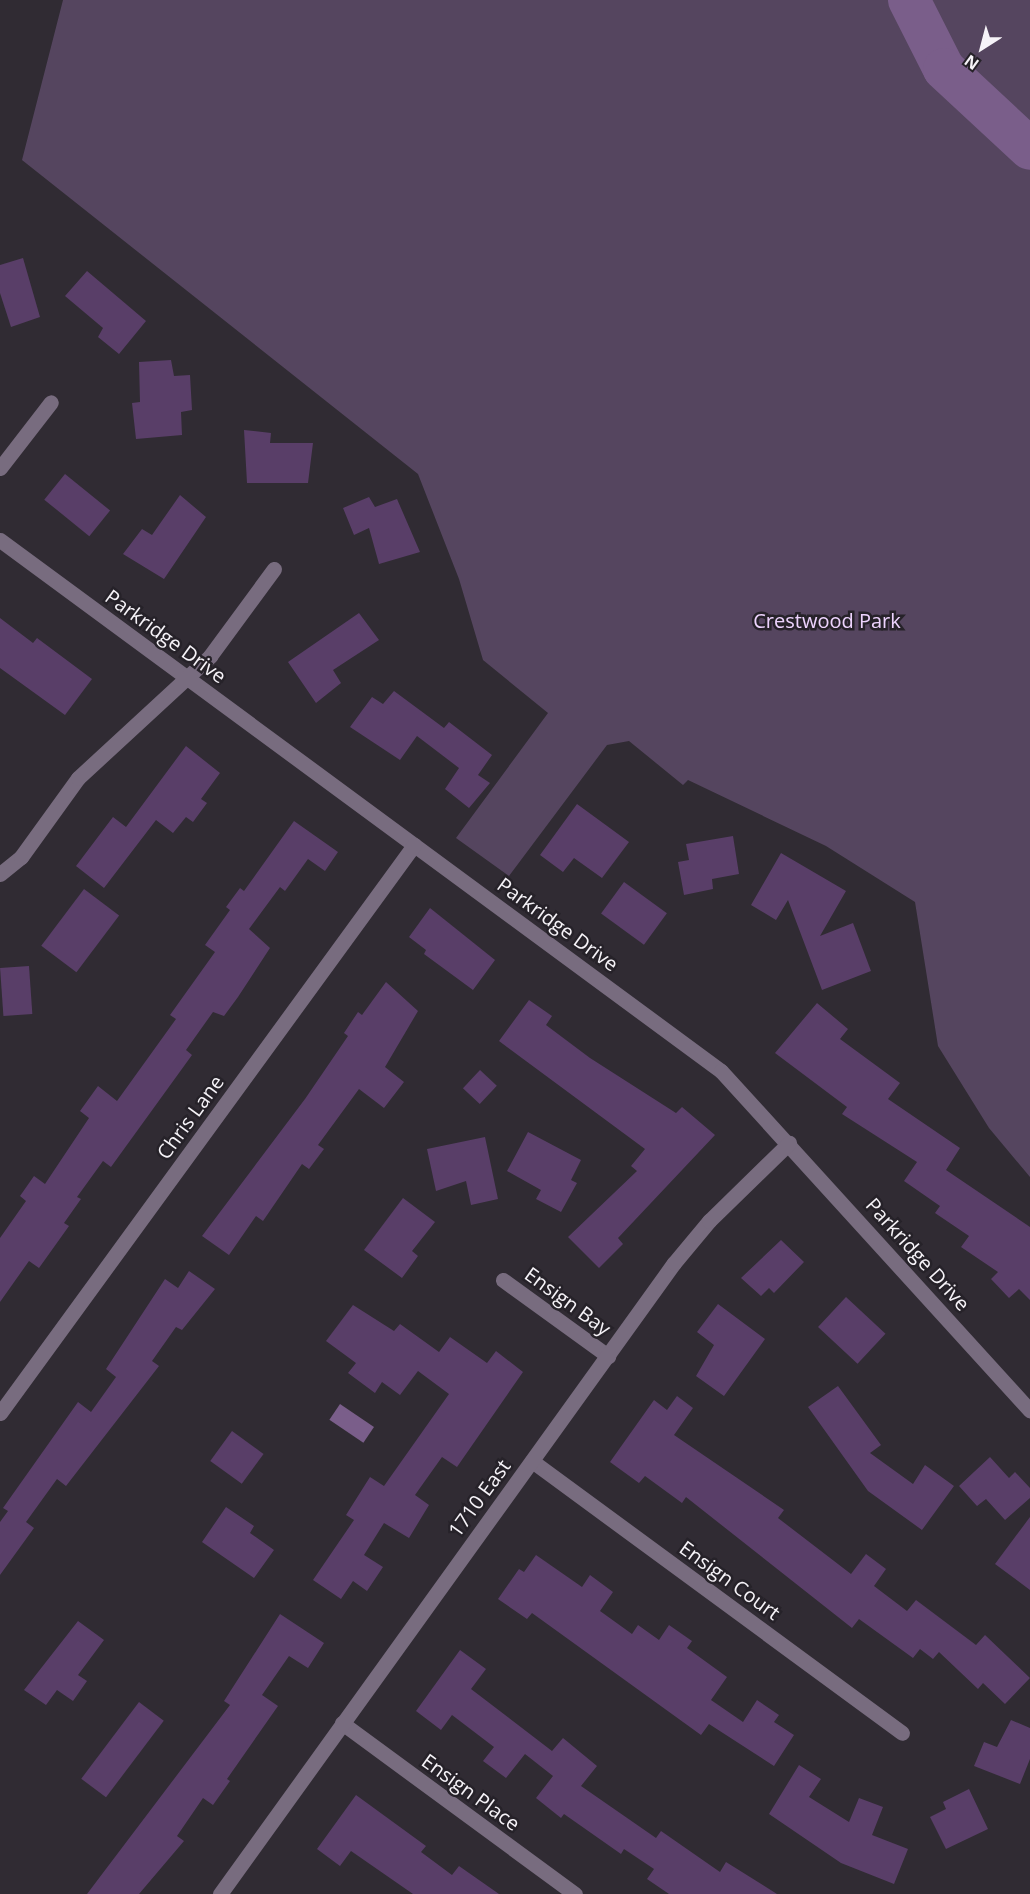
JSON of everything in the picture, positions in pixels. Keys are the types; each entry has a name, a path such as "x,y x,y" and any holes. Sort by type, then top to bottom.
{"street":[{"path":"0,468 51,402"},
{"name":"Parkridge Drive","path":"0,540 721,1071 1030,1410"},
{"path":"0,874 21,857 78,778 210,656 274,569"},
{"name":"Chris Lane","path":"0,1413 414,845"},
{"name":"1710 East","path":"220,1894 608,1356 709,1221 789,1143"},
{"name":"Ensign Bay","path":"503,1280 608,1356"},
{"name":"Ensign Court","path":"532,1461 902,1733"},
{"name":"Ensign Place","path":"342,1724 575,1894"}],"green space":[{"name":"Crestwood Park","path":"63,0 1030,0 1030,1177 989,1128 938,1046 915,902 826,846 688,780 683,785 629,741 607,745 509,876 456,838 548,713 483,660 459,579 418,474 22,160"}],"shaded area":[{"path":"340,1404 374,1427 363,1443 329,1420"}],"building":[{"path":"23,258 40,317 11,327 0,293 0,265"},
{"path":"87,271 146,321 119,354 98,337 103,328 65,296"},
{"path":"171,360 174,376 190,375 192,410 181,412 182,435 136,439 132,403 140,402 139,362"},
{"path":"244,430 271,433 270,443 313,443 308,483 247,483"},
{"path":"65,474 110,511 89,536 44,500"},
{"path":"180,495 206,517 164,579 123,554 142,529 152,535"},
{"path":"369,497 375,507 397,499 420,552 379,564 369,528 354,535 343,508"},
{"path":"359,613 379,640 333,670 341,683 316,703 288,662"},
{"path":"0,618 33,643 37,638 92,679 65,715 0,668"},
{"path":"394,691 444,728 449,722 492,755 478,775 490,783 469,808 445,789 459,768 417,736 400,760 350,727 372,697 383,704"},
{"path":"186,746 220,773 201,799 207,803 193,822 186,817 173,833 156,820 104,888 76,866 113,817 126,827"},
{"path":"577,804 629,842 602,878 574,858 563,872 540,855"},
{"path":"294,821 338,852 325,871 308,859 285,891 280,887 249,929 270,948 238,997 224,1016 213,1012 186,1050 192,1055 111,1167 103,1161 77,1197 81,1199 64,1223 69,1226 39,1268 29,1261 0,1302 0,1238 26,1201 20,1196 34,1176 45,1184 89,1118 80,1111 98,1086 117,1101 176,1019 170,1015 215,952 205,945 230,910 226,907 240,888 244,891"},
{"path":"733,836 739,874 712,879 713,889 684,895 678,862 689,860 686,844"},
{"path":"781,853 846,891 820,936 853,923 871,971 822,990 788,900 776,920 751,905"},
{"path":"624,882 667,913 644,945 601,914"},
{"path":"84,889 119,915 76,972 41,946"},
{"path":"430,908 495,960 473,990 424,954 426,950 409,937"},
{"path":"29,966 32,1014 3,1016 0,968"},
{"path":"386,982 418,1011 385,1067 404,1082 384,1108 359,1089 318,1145 324,1149 309,1169 302,1164 263,1221 256,1216 229,1255 202,1236 305,1099 348,1036 344,1033 358,1012 362,1015"},
{"path":"529,1000 552,1016 546,1025 590,1058 676,1113 682,1107 715,1135 618,1238 623,1244 599,1268 568,1237 637,1171 631,1166 645,1149 499,1041"},
{"path":"817,1003 848,1029 840,1039 900,1083 888,1099 960,1148 946,1170 1030,1227 1030,1300 1019,1289 1009,1298 991,1279 998,1272 961,1247 969,1236 935,1213 940,1206 904,1181 917,1162 842,1114 847,1107 775,1053"},
{"path":"480,1070 497,1086 480,1104 463,1088"},
{"path":"528,1132 581,1160 571,1180 577,1183 561,1212 536,1199 541,1190 507,1171"},
{"path":"485,1137 498,1199 471,1205 466,1181 436,1191 427,1149"},
{"path":"403,1198 435,1222 412,1251 418,1256 402,1278 364,1250"},
{"path":"781,1240 804,1262 774,1293 769,1288 761,1296 741,1278"},
{"path":"189,1271 215,1289 182,1330 176,1327 152,1361 159,1366 66,1486 57,1479 26,1522 34,1528 0,1575 0,1522 8,1511 3,1508 78,1402 91,1412 116,1377 106,1369 165,1279 178,1288"},
{"path":"846,1297 885,1334 858,1364 818,1327"},
{"path":"718,1304 765,1339 724,1396 696,1376 714,1345 697,1332"},
{"path":"353,1305 394,1331 400,1324 439,1352 450,1337 487,1363 496,1351 523,1372 457,1467 442,1457 415,1495 429,1505 409,1538 384,1523 364,1555 383,1567 367,1591 353,1581 341,1599 313,1580 354,1520 346,1515 370,1477 384,1486 449,1394 418,1371 400,1395 382,1382 375,1393 348,1373 356,1363 326,1341"},
{"path":"838,1386 881,1445 870,1453 913,1484 925,1465 954,1486 922,1530 868,1491 808,1407"},
{"path":"677,1396 693,1408 674,1435 784,1510 778,1518 851,1574 866,1554 886,1569 874,1586 907,1611 916,1600 976,1645 985,1635 1030,1678 1005,1704 983,1683 978,1689 939,1652 933,1659 920,1649 913,1658 859,1619 852,1628 686,1497 682,1503 645,1476 639,1483 610,1462 654,1400 667,1410"},
{"path":"232,1431 264,1454 242,1484 210,1461"},
{"path":"990,1457 1009,1478 1015,1472 1030,1488 1030,1498 1005,1520 986,1499 977,1506 959,1486"},
{"path":"226,1507 254,1526 250,1533 274,1550 254,1578 202,1542"},
{"path":"1030,1517 1030,1590 995,1564"},
{"path":"536,1555 582,1587 590,1575 613,1592 600,1611 632,1634 638,1625 659,1640 669,1625 692,1641 687,1648 727,1677 711,1700 743,1722 757,1700 779,1715 774,1722 794,1735 774,1766 709,1724 701,1735 532,1613 527,1619 498,1599 519,1569 524,1572"},
{"path":"280,1614 324,1643 308,1668 289,1656 262,1695 278,1706 227,1779 230,1781 213,1805 203,1798 177,1836 184,1841 139,1894 87,1894 230,1705 224,1701"},
{"path":"78,1621 104,1640 78,1675 87,1681 73,1701 57,1690 46,1705 24,1690"},
{"path":"460,1650 486,1669 471,1689 552,1751 563,1738 597,1766 581,1786 656,1838 661,1831 720,1872 726,1862 777,1894 669,1894 647,1879 654,1869 624,1849 621,1854 564,1814 561,1818 536,1798 553,1776 525,1754 506,1778 483,1761 494,1747 452,1715 441,1730 416,1711"},
{"path":"139,1702 164,1721 106,1797 81,1779"},
{"path":"1011,1720 1030,1728 1030,1759 1020,1784 974,1766 984,1742 997,1747"},
{"path":"799,1765 821,1779 809,1797 849,1822 859,1798 883,1807 872,1835 908,1849 894,1884 841,1863 769,1814"},
{"path":"969,1789 988,1829 946,1849 930,1817 946,1809 943,1802"},
{"path":"356,1795 426,1846 421,1852 452,1875 459,1866 499,1894 413,1894 351,1851 340,1866 317,1849"}],"waterway":[{"path":"909,0 944,69 1030,149"}]}
